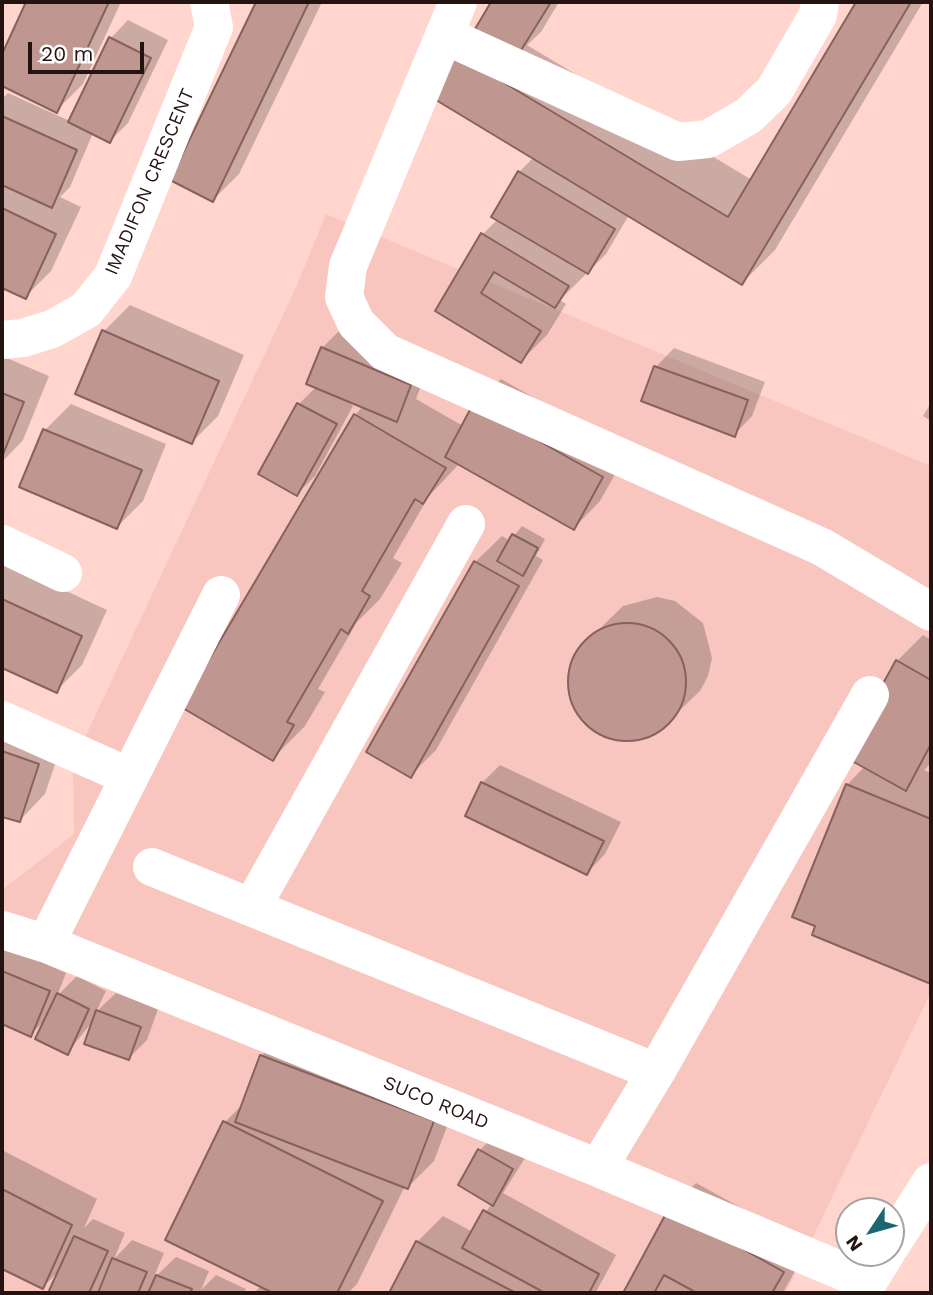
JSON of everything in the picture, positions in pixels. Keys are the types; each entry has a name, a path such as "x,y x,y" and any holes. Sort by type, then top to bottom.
{"street":[{"name":"IMADIFON CRESCENT","path":"2,340 23,338 52,329 86,310 113,276 214,27 209,2"},
{"path":"820,2 818,15 774,91 748,116 708,139 678,142 451,18 348,266 344,298 356,323 385,352 822,547 931,612"},
{"path":"252,907 466,524"},
{"path":"2,544 63,573"},
{"path":"46,943 221,595"},
{"path":"598,1168 656,1072 870,695"},
{"path":"2,720 128,776"},
{"path":"152,867 656,1072"},
{"name":"SUCO ROAD","path":"2,930 46,943 871,1276"},
{"path":"905,1223 931,1182"}],"shaded area":[{"path":"326,214 931,466 931,992 786,1293 2,1293 2,890 74,834 73,763 297,285"}],"building":[{"path":"26,2 109,2 57,113 2,86 2,54"},
{"path":"256,2 309,2 213,202 170,180"},
{"path":"491,2 551,2 515,60 472,34"},
{"path":"856,2 911,2 742,285 431,97 456,54 728,217"},
{"path":"109,37 151,58 110,143 68,122"},
{"path":"2,116 77,150 52,208 2,185"},
{"path":"518,171 615,229 588,274 491,217"},
{"path":"2,208 56,234 26,299 2,288"},
{"path":"481,233 569,286 555,308 494,272 481,293 541,331 521,363 435,311"},
{"path":"102,330 219,381 192,444 75,394"},
{"path":"321,347 411,385 397,422 306,384"},
{"path":"654,366 748,400 735,437 641,401"},
{"path":"2,393 24,402 2,457"},
{"path":"297,403 337,424 297,496 258,474"},
{"path":"473,404 603,477 574,530 445,457"},
{"path":"354,414 446,468 423,504 415,499 362,591 370,596 348,634 341,629 287,722 294,725 273,761 181,707"},
{"path":"43,429 142,470 117,529 19,487"},
{"path":"512,534 538,548 523,576 497,561"},
{"path":"474,561 519,586 411,778 366,752"},
{"path":"2,599 82,636 57,693 2,668"},
{"path":"627,623 650,628 669,640 681,659 686,682 681,705 669,724 650,736 627,741 604,736 585,724 573,705 568,682 573,659 585,640 604,628"},
{"path":"896,660 931,680 931,744 906,791 843,756"},
{"path":"2,751 39,764 20,822 2,817"},
{"path":"481,782 604,841 587,875 465,816"},
{"path":"846,784 931,819 931,984 812,935 815,926 792,917"},
{"path":"2,971 50,991 31,1037 2,1024"},
{"path":"57,993 89,1009 68,1055 35,1039"},
{"path":"96,1010 141,1027 129,1060 84,1044"},
{"path":"260,1055 434,1121 408,1189 235,1122"},
{"path":"223,1121 383,1201 337,1293 273,1293 165,1240"},
{"path":"478,1149 513,1169 493,1206 458,1185"},
{"path":"2,1189 72,1225 43,1289 2,1269"},
{"path":"669,1208 784,1272 772,1293 697,1293 664,1275 654,1293 623,1293"},
{"path":"483,1210 599,1274 589,1293 545,1293 462,1248"},
{"path":"74,1236 108,1251 89,1293 48,1293"},
{"path":"416,1241 516,1293 389,1293"},
{"path":"112,1258 147,1272 138,1293 98,1293"},
{"path":"156,1275 192,1289 190,1293 148,1293"}]}
